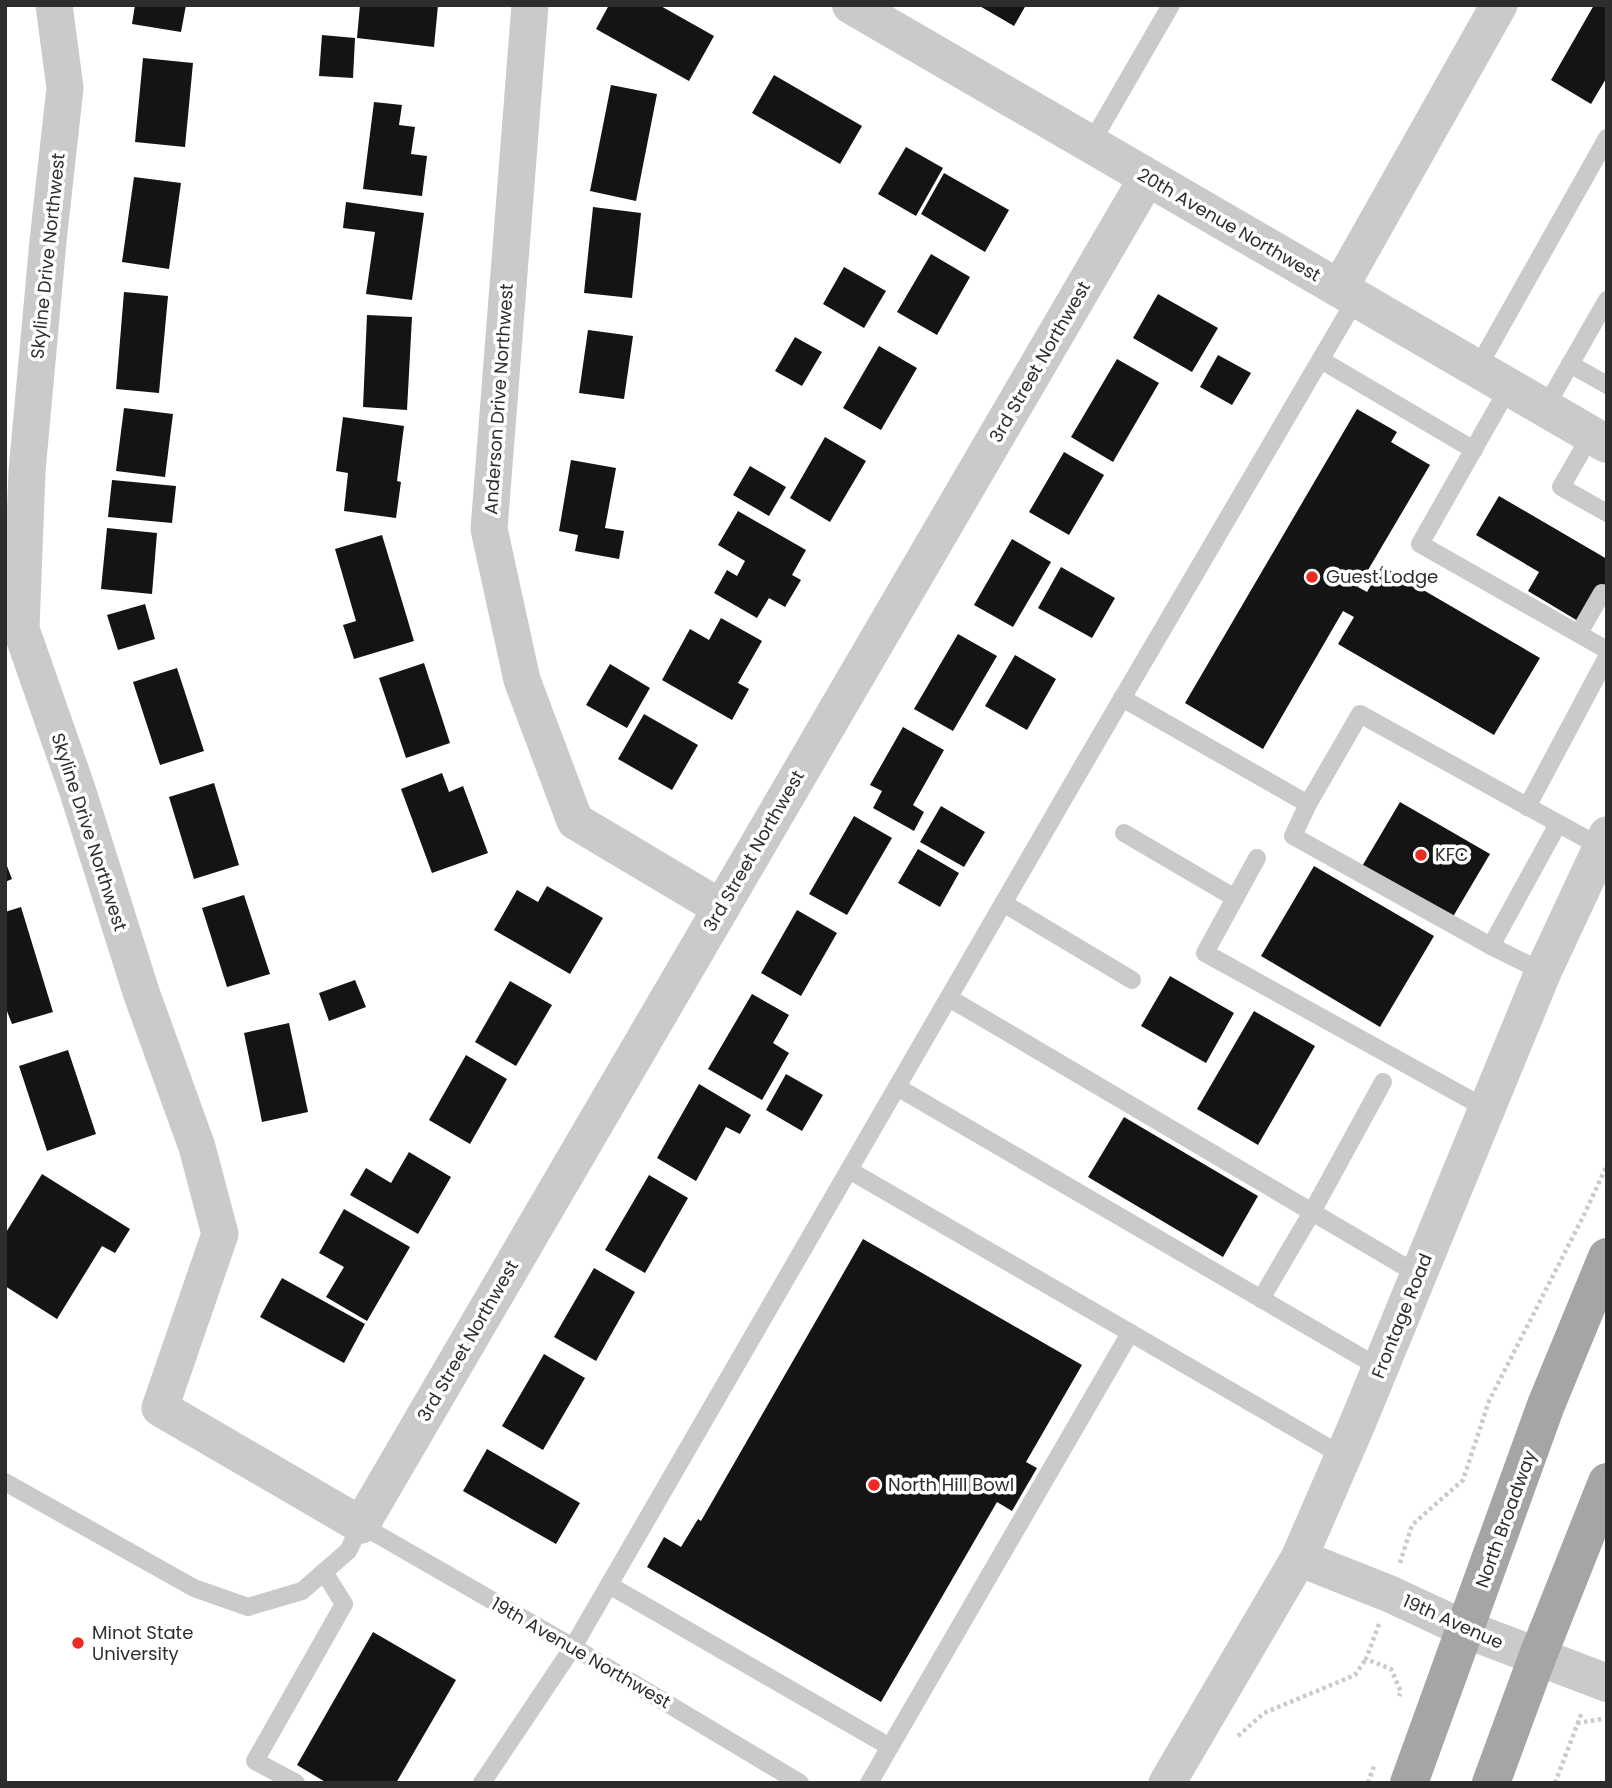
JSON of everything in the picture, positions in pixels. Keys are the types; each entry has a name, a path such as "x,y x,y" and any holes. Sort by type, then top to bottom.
{"main road":[{"name":"North Broadway","path":"1409,1783 1546,1405 1607,1257"},
{"path":"1491,1783 1607,1482"}],"street":[{"name":"Skyline Drive Northwest","path":"54,5 65,88 27,471 21,629 77,789 141,992 197,1147 220,1234 160,1408 361,1525"},
{"name":"Anderson Drive Northwest","path":"530,5 488,529 522,680 575,821 721,908"},
{"name":"20th Avenue Northwest","path":"851,5 1599,439"},
{"path":"1348,294 1499,5"},
{"name":"3rd Street Northwest","path":"361,1525 1147,178"},
{"name":"Frontage Road","path":"1167,1783 1299,1558 1543,972 1604,841"},
{"name":"19th Avenue","path":"1299,1558 1390,1594 1465,1629 1601,1681"}],"lane":[{"path":"1090,145 1171,5"},
{"path":"1607,138 1600,166 1493,378 1474,450 1420,544 1607,649"},
{"path":"482,1783 573,1647 1122,698 1321,360 1348,294"},
{"path":"1545,408 1607,300"},
{"path":"1321,360 1474,450"},
{"path":"1570,364 1607,385"},
{"path":"1599,439 1562,487 1607,513"},
{"path":"1579,634 1602,593"},
{"path":"1527,807 1607,657"},
{"path":"1122,698 1308,804"},
{"path":"1543,972 1490,946 1293,836 1308,804 1360,715 1558,824 1604,841"},
{"path":"1490,946 1558,824"},
{"path":"1124,833 1235,898"},
{"path":"1257,858 1205,953 1487,1109"},
{"path":"1003,903 1132,980"},
{"path":"949,998 1419,1275"},
{"path":"1261,1299 1383,1082"},
{"path":"897,1087 1380,1368"},
{"path":"849,1170 1343,1456"},
{"path":"869,1783 1130,1333"},
{"path":"5,1482 194,1588 248,1607 302,1591 348,1551 361,1525"},
{"name":"19th Avenue Northwest","path":"361,1525 573,1647 791,1780"},
{"path":"296,1783 255,1761 344,1604 324,1572"},
{"path":"609,1584 890,1747"}],"path":[{"path":"1234,1739 1264,1713 1355,1675 1366,1658 1412,1525 1463,1480 1489,1401 1607,1165"},
{"path":"1366,1658 1391,1669 1401,1692 1396,1705"},
{"path":"1555,1783 1577,1723 1601,1681"},
{"path":"1577,1723 1607,1719"},
{"path":"1368,1783 1377,1757"}],"building":[{"path":"135,5 186,5 181,32 132,24"},
{"path":"360,5 438,5 434,47 357,38"},
{"path":"609,5 659,5 714,36 689,81 596,29"},
{"path":"978,5 1026,5 1014,26"},
{"path":"1594,5 1607,5 1607,77 1591,104 1551,80"},
{"path":"322,35 355,38 353,78 319,76"},
{"path":"143,58 193,63 185,147 135,142"},
{"path":"774,75 862,126 840,164 752,113"},
{"path":"611,85 657,94 636,201 590,191"},
{"path":"374,102 402,105 399,125 415,127 411,154 427,156 422,196 363,189"},
{"path":"906,147 943,168 916,216 878,194"},
{"path":"944,173 1009,210 985,252 921,214"},
{"path":"134,177 181,183 169,269 122,262"},
{"path":"346,202 424,213 412,300 366,294 375,232 343,228"},
{"path":"593,207 641,213 632,298 584,293"},
{"path":"931,254 970,277 937,335 897,312"},
{"path":"844,267 886,291 864,328 823,304"},
{"path":"124,292 168,296 159,393 116,389"},
{"path":"1158,294 1218,328 1192,372 1133,338"},
{"path":"367,315 412,317 407,410 363,407"},
{"path":"588,330 633,336 624,399 579,393"},
{"path":"795,337 822,352 802,386 775,371"},
{"path":"879,346 917,368 881,430 843,408"},
{"path":"1218,355 1251,373 1232,405 1200,387"},
{"path":"1117,359 1159,383 1113,462 1071,437"},
{"path":"124,408 173,414 165,477 116,471"},
{"name":"Guest Lodge","path":"1357,409 1397,432 1391,442 1430,465 1358,587 1367,592 1382,566 1540,658 1494,735 1338,644 1354,617 1343,611 1263,749 1185,703"},
{"path":"343,417 404,426 397,481 401,482 396,518 344,511 348,473 336,471"},
{"path":"825,437 866,461 830,522 790,498"},
{"path":"1064,452 1104,475 1069,535 1029,512"},
{"path":"571,460 616,468 605,528 624,531 619,559 575,551 578,535 559,531"},
{"path":"750,466 786,487 769,516 733,495"},
{"path":"112,480 176,486 172,523 108,517"},
{"path":"1499,496 1607,559 1607,596 1578,621 1528,591 1539,572 1476,535"},
{"path":"738,511 806,550 792,575 801,580 785,607 769,598 757,618 714,593 727,570 737,576 745,561 718,545"},
{"path":"107,528 157,533 152,594 101,589"},
{"path":"382,535 414,641 354,659 343,625 356,621 335,549"},
{"path":"1012,539 1051,562 1013,627 974,605"},
{"path":"1061,567 1115,598 1092,638 1038,608"},
{"path":"145,604 155,639 118,650 107,615"},
{"path":"721,618 762,641 738,683 749,689 732,720 662,680 690,629 709,640"},
{"path":"958,634 997,656 953,731 914,709"},
{"path":"1015,655 1056,679 1027,730 985,706"},
{"path":"424,663 450,743 406,758 379,678"},
{"path":"610,664 650,688 627,728 586,705"},
{"path":"177,668 204,751 160,765 133,682"},
{"path":"644,714 698,745 672,790 618,759"},
{"path":"903,727 944,750 913,805 924,812 914,831 873,808 882,791 870,785"},
{"path":"442,773 449,792 463,786 488,853 432,873 401,789"},
{"path":"214,783 239,865 194,879 169,797"},
{"path":"1400,802 1490,854 1451,920 1361,868"},
{"path":"941,806 985,832 964,867 920,842"},
{"path":"854,816 892,838 847,915 809,894"},
{"path":"918,849 959,873 940,907 898,883"},
{"path":"5,861 12,879 5,882"},
{"path":"1314,866 1434,936 1380,1027 1261,956"},
{"path":"547,886 603,918 570,974 494,930 517,890 538,902"},
{"path":"244,895 270,974 227,987 202,908"},
{"path":"21,907 53,1012 12,1024 5,1006 5,912"},
{"path":"797,910 837,933 801,996 761,973"},
{"path":"1170,976 1234,1013 1206,1063 1141,1026"},
{"path":"355,980 366,1007 329,1021 319,993"},
{"path":"510,981 552,1005 516,1066 475,1042"},
{"path":"752,994 789,1015 773,1043 789,1053 762,1100 708,1069"},
{"path":"1254,1011 1315,1046 1258,1145 1197,1109"},
{"path":"289,1023 308,1112 262,1122 244,1033"},
{"path":"68,1050 96,1134 47,1151 19,1066"},
{"path":"466,1055 507,1079 470,1144 429,1120"},
{"path":"786,1074 823,1095 802,1131 766,1110"},
{"path":"699,1084 751,1115 740,1134 726,1127 696,1181 657,1158"},
{"path":"1124,1117 1258,1196 1223,1257 1088,1177"},
{"path":"409,1152 451,1177 418,1234 350,1195 366,1168 391,1183"},
{"path":"42,1174 130,1229 115,1253 102,1246 57,1319 5,1286 5,1234"},
{"path":"649,1175 688,1198 645,1273 605,1250"},
{"path":"344,1209 410,1247 367,1321 326,1297 344,1267 319,1253"},
{"name":"North Hill Bowl","path":"863,1239 1082,1365 1026,1462 1037,1468 1012,1511 997,1502 881,1702 647,1567 664,1537 681,1547 698,1519 701,1521"},
{"path":"594,1268 635,1292 596,1361 554,1337"},
{"path":"282,1278 365,1324 344,1363 260,1317"},
{"path":"544,1354 585,1378 543,1450 502,1426"},
{"path":"487,1449 580,1503 556,1544 463,1491"},
{"path":"373,1632 456,1680 396,1783 327,1783 297,1765"}],"place":[{"name":"Guest Lodge","path":"1312,577"},
{"name":"KFC","path":"1421,855"},
{"name":"North Hill Bowl","path":"874,1485"},
{"name":"Minot State University","path":"78,1643"}]}
